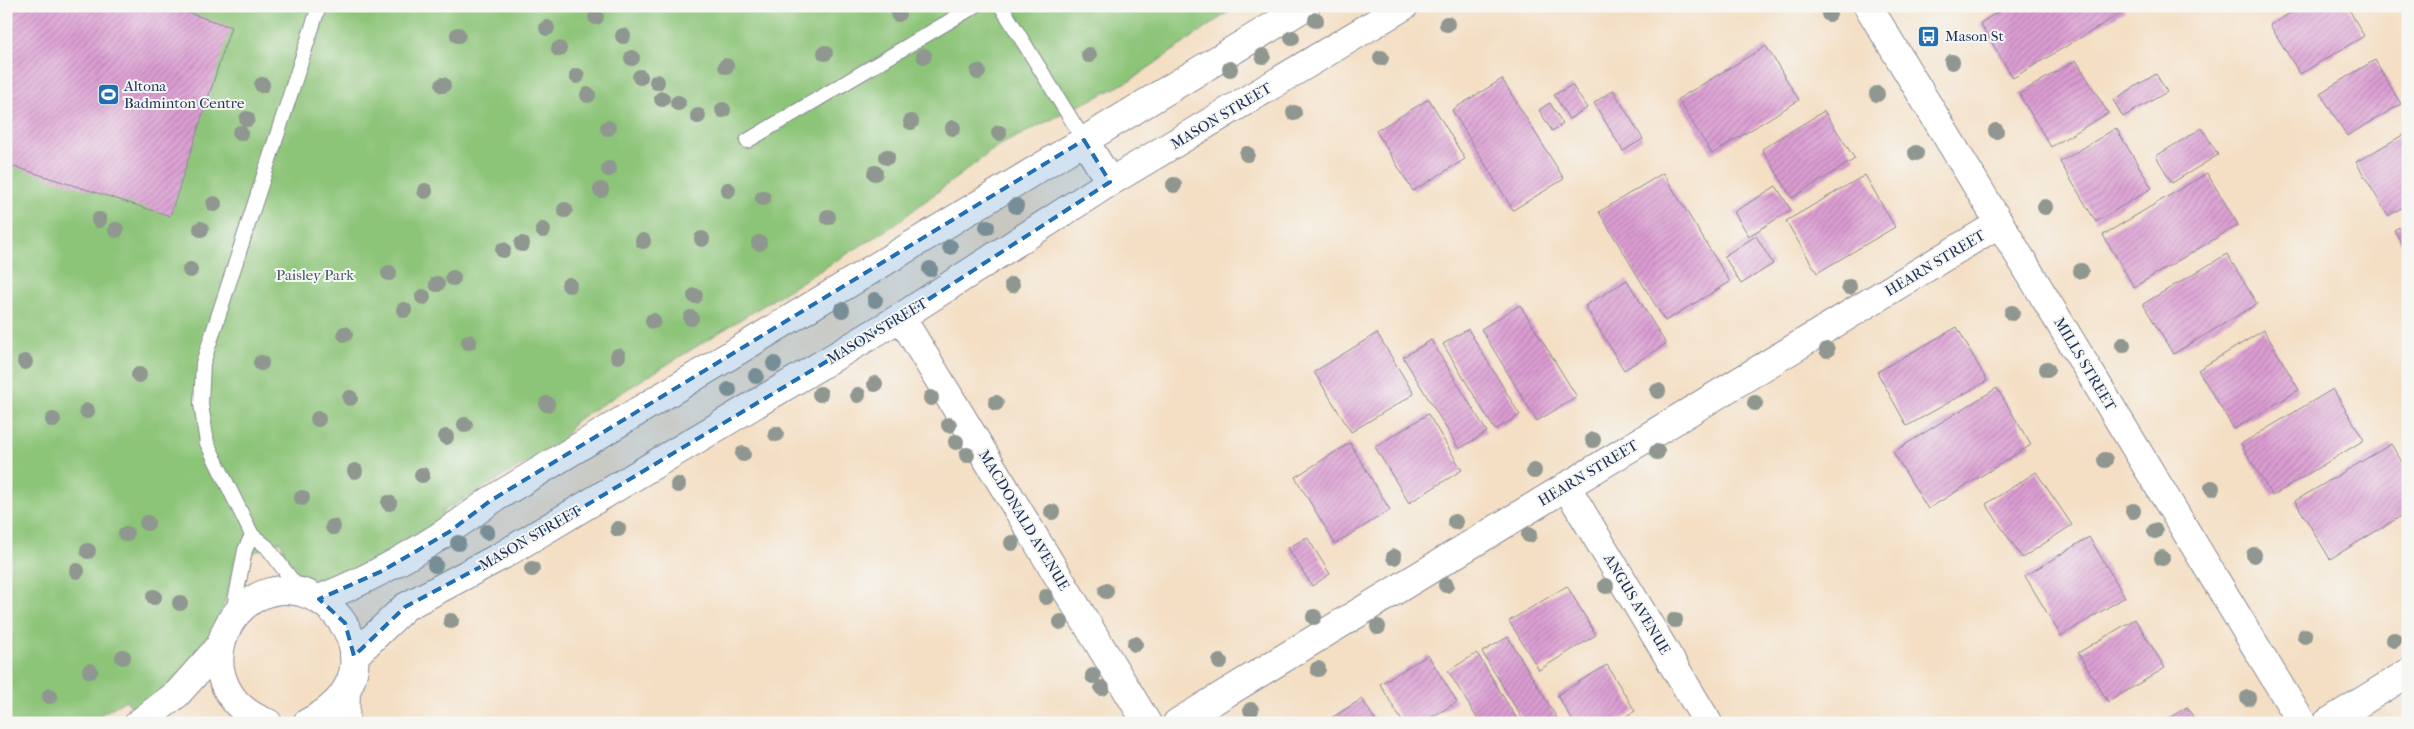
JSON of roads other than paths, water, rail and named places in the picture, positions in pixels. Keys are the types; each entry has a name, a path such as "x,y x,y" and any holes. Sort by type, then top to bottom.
{"street":[{"path":"310,596 374,575 448,532 490,500 1306,6"},
{"name":"MASON STREET","path":"354,656 405,607 503,555 902,317 1110,182 1404,6"},
{"name":"MILLS STREET","path":"1868,6 2302,723"},
{"path":"1084,140 1110,182"},
{"name":"HEARN STREET","path":"1177,723 2000,223"},
{"name":"MACDONALD AVENUE","path":"902,317 1147,723"},
{"name":"ANGUS AVENUE","path":"1566,486 1708,723"},
{"path":"255,721 235,702 222,680 219,663 220,646 224,632 232,619 256,598 286,591 310,596 334,609 352,639 354,656 353,674 346,690 336,704 323,715 307,723"},
{"path":"139,723 177,694 220,646"},
{"path":"2327,723 2408,673"},
{"path":"345,723 346,690"}],"lane":[{"path":"310,596 268,547 252,535 207,443 201,404 203,363 319,6"},
{"path":"747,141 975,6"},
{"path":"1001,6 1084,140"},
{"path":"232,619 243,558 252,535"}],"place":[{"name":"Mason St","path":"1929,36"},
{"name":"Altona Badminton Centre","path":"108,95"}],"park label":[{"name":"Paisley Park","path":"315,275"}]}
